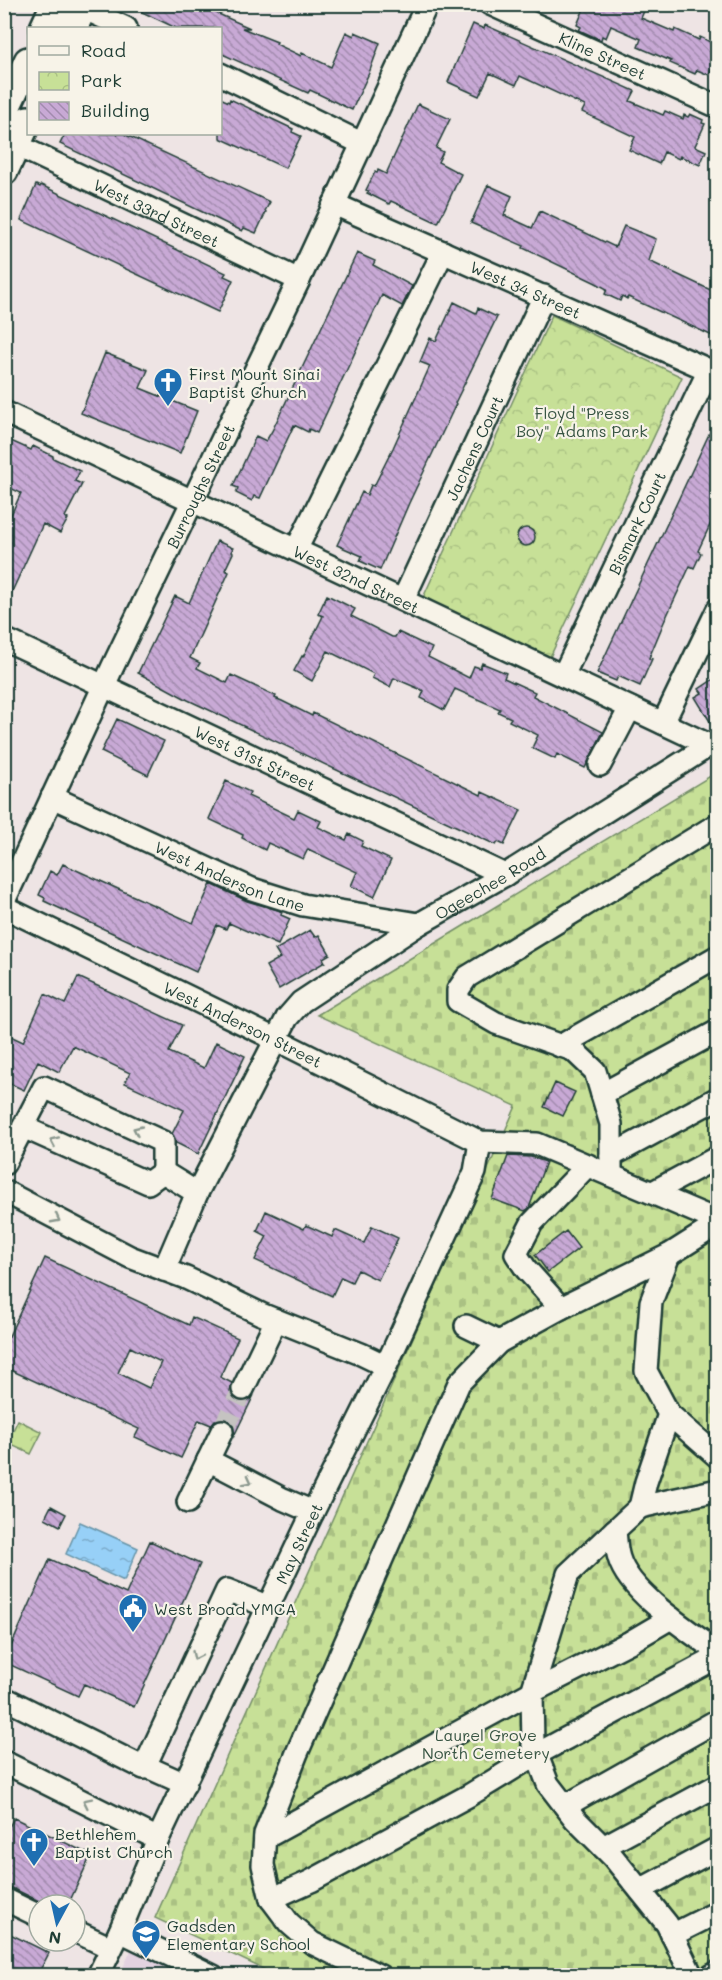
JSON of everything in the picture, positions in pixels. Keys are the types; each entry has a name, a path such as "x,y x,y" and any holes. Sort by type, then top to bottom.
{"main road":[{"path":"4,112 27,63"},
{"path":"4,171 27,122"}],"street":[{"name":"Burroughs Street","path":"4,902 427,4"},
{"name":"Kline Street","path":"490,4 717,107"},
{"path":"81,14 123,27"},
{"path":"222,76 361,143"},
{"name":"West 33rd Street","path":"16,145 298,280"},
{"name":"West 34 Street","path":"334,204 713,372"},
{"path":"297,550 443,252"},
{"name":"Jachens Court","path":"403,600 544,296"},
{"name":"Bismark Court","path":"563,676 713,372"},
{"name":"West 32nd Street","path":"4,412 630,708 713,742"},
{"path":"663,723 716,614"},
{"name":"West 31st Street","path":"4,639 505,875"},
{"path":"600,765 630,708"},
{"name":"Ogeechee Road","path":"164,1270 197,1193 287,1018 301,1002 419,924 505,875 713,742"},
{"name":"West Anderson Lane","path":"52,797 252,889 303,905 419,924"},
{"path":"611,1166 612,1124 595,1071 573,1050 496,1023 458,1001 458,990 467,977 717,824"},
{"name":"West Anderson Street","path":"4,907 480,1142"},
{"path":"560,1046 717,956"},
{"path":"602,1094 717,1031"},
{"path":"4,1164 44,1087 163,1142 163,1172"},
{"path":"611,1166 717,1098"},
{"path":"23,1127 148,1183 163,1172"},
{"path":"480,1142 537,1144 588,1165 611,1166 653,1192 717,1223"},
{"name":"May Street","path":"98,1976 158,1839 313,1512 386,1366 474,1172 480,1142"},
{"path":"653,1192 717,1157"},
{"path":"561,1308 516,1254 532,1223 588,1165"},
{"path":"163,1172 197,1193"},
{"path":"4,1191 130,1257 386,1366"},
{"path":"380,1976 312,1943 289,1923 271,1899 263,1865 265,1838 297,1753 459,1383 499,1342 561,1308 669,1255 717,1223"},
{"path":"669,1255 651,1302 646,1371 669,1414 717,1457"},
{"path":"243,1389 276,1320"},
{"path":"466,1326 499,1342"},
{"path":"669,1414 639,1507 568,1574 532,1692 533,1745 548,1784 575,1819 603,1847 667,1924 692,1976"},
{"path":"188,1502 222,1431"},
{"path":"208,1460 313,1512"},
{"path":"639,1507 717,1490"},
{"path":"615,1530 619,1559 629,1578 661,1611 717,1652"},
{"path":"4,1698 144,1768 227,1590 269,1607"},
{"path":"265,1838 671,1618"},
{"path":"271,1899 311,1881 468,1796 537,1754 717,1657"},
{"path":"565,1806 717,1720"},
{"path":"148,1759 184,1784"},
{"path":"4,1762 158,1839"},
{"path":"603,1847 717,1785"},
{"path":"640,1890 717,1848"},
{"path":"4,1899 27,1910"},
{"path":"672,1935 717,1912"},
{"path":"87,1933 116,1939 213,1976"},
{"path":"711,1976 717,1972"}],"shaded area":[{"name":"Gadsden Elementary School","path":"134,1944 196,1976 119,1976"}],"green space":[{"name":"Floyd \"Press Boy\" Adams Park","path":"552,315 682,377 550,657 422,600"},
{"name":"Laurel Grove North Cemetery","path":"717,772 717,1975 276,1975 155,1918 516,1106 317,1015"},
{"path":"18,1420 42,1432 31,1454 7,1443"}],"water":[{"path":"80,1522 138,1548 124,1581 66,1554"}],"building":[{"path":"125,4 196,4 250,28 242,28 277,42 276,44 301,56 302,53 331,67 346,32 354,36 355,32 380,43 352,110 310,90 308,93 222,54 222,27 174,27"},
{"path":"586,4 647,4 641,18 674,32 675,29 717,45 717,56 709,75 697,70 695,74 638,47 641,39 611,26 606,38 602,36 601,40 579,30 581,27 577,25"},
{"path":"473,24 484,29 485,25 635,91 630,101 663,115 665,111 683,119 684,115 688,117 690,114 703,120 702,123 705,124 695,146 706,151 700,165 664,152 659,164 629,150 635,137 582,112 585,106 520,76 516,85 490,73 479,96 448,82"},
{"path":"222,99 229,102 230,99 293,129 292,132 301,136 285,168 220,138 222,135"},
{"path":"418,104 450,119 436,148 443,152 438,162 461,174 438,223 391,201 389,204 367,193 369,191 366,190 375,172 377,173 378,170 386,174"},
{"path":"64,135 126,135 270,202 256,233 244,228 242,231 60,144"},
{"path":"36,185 40,187 41,185 226,273 224,276 233,280 218,312 21,220"},
{"path":"488,185 512,196 504,215 532,228 540,211 615,247 624,226 656,239 649,261 717,293 717,338 628,297 627,299 622,296 620,301 605,294 607,289 596,283 523,248 524,246 471,223"},
{"path":"357,253 375,261 373,265 412,286 402,306 382,295 317,433 309,429 308,432 294,425 260,498 254,496 252,501 236,493 238,488 233,486 256,436 266,441 272,431"},
{"path":"454,302 476,313 478,308 497,317 455,403 380,570 360,561 362,556 337,545 362,492 367,495 371,485 374,486 393,448 430,366 420,362 430,338 436,341"},
{"path":"105,353 148,370 140,388 197,411 180,453 81,413"},
{"path":"717,417 717,510 698,551 701,553 694,568 690,566 664,622 640,686 618,676 616,681 597,673"},
{"path":"4,441 10,443 11,441 31,450 33,446 53,456 80,471 75,481 82,484 65,517 68,519 60,533 43,524 4,609 4,530 21,493 4,485"},
{"path":"526,528 532,531 535,537 532,543 526,546 520,543 517,537 520,531"},
{"path":"217,541 233,548 231,552 233,553 225,570 229,572 190,658 200,663 197,668 227,683 231,675 312,716 313,713 481,795 482,792 521,810 504,845 498,842 496,845 188,700 138,673 175,596 189,603"},
{"path":"327,595 355,609 351,616 392,637 395,637 398,632 432,648 428,657 469,678 474,666 480,668 482,663 506,673 504,678 535,692 533,696 603,732 585,768 557,754 555,759 532,748 538,735 509,721 511,718 498,712 500,709 455,689 444,710 421,698 424,691 394,678 390,687 372,678 374,674 328,651 312,681 294,671 323,616 318,614"},
{"path":"717,677 717,727 714,728 695,697 702,693 699,689"},
{"path":"117,719 164,741 148,775 101,752"},
{"path":"226,781 250,792 248,796 294,818 298,810 321,821 318,827 346,840 349,834 363,841 361,846 391,860 374,897 351,886 357,872 308,849 303,859 268,843 265,850 242,838 243,835 209,819"},
{"path":"63,864 193,923 211,884 247,901 278,910 282,912 281,915 290,919 278,945 229,923 226,929 217,925 196,972 44,901 45,898 39,895 50,871 57,875"},
{"path":"310,930 315,937 319,935 330,954 323,958 325,962 279,989 266,966 280,958 275,950"},
{"path":"78,977 182,1025 169,1052 204,1068 216,1042 245,1056 198,1154 176,1143 172,1134 184,1110 125,1083 130,1073 73,1046 59,1072 38,1061 24,1090 4,1081 4,1033 23,1042 45,994 65,1004"},
{"path":"555,1083 575,1092 563,1116 544,1107"},
{"path":"508,1156 531,1157 546,1162 529,1208 525,1211 492,1199"},
{"path":"266,1211 304,1229 306,1225 332,1237 335,1230 364,1243 372,1226 398,1238 378,1280 358,1270 352,1282 341,1277 332,1296 255,1260 267,1236 257,1231"},
{"path":"566,1231 579,1248 548,1272 535,1255"},
{"path":"45,1258 189,1325 192,1317 238,1338 220,1377 232,1383 230,1391 237,1400 245,1402 253,1397 234,1436 233,1424 227,1419 215,1420 211,1425 199,1420 181,1458 135,1437 139,1429 4,1367 4,1347","holes":["130,1347 161,1362 149,1388 118,1373"]},
{"path":"51,1506 66,1514 60,1526 45,1518"},
{"path":"150,1541 200,1564 134,1707 84,1684 78,1696 4,1662 50,1559 126,1594"},
{"path":"14,1818 91,1855 74,1893 27,1893 27,1895 4,1884 4,1836"},
{"path":"4,1931 27,1942 27,1953 49,1953 37,1976 4,1976"}],"tunnel":[{"path":"222,1431 243,1389"}],"place":[{"name":"First Mount Sinai Baptist Church","path":"168,408"},
{"name":"West Broad YMCA","path":"133,1634"},
{"name":"Bethlehem Baptist Church","path":"34,1868"},
{"name":"Gadsden Elementary School","path":"146,1960"}]}
